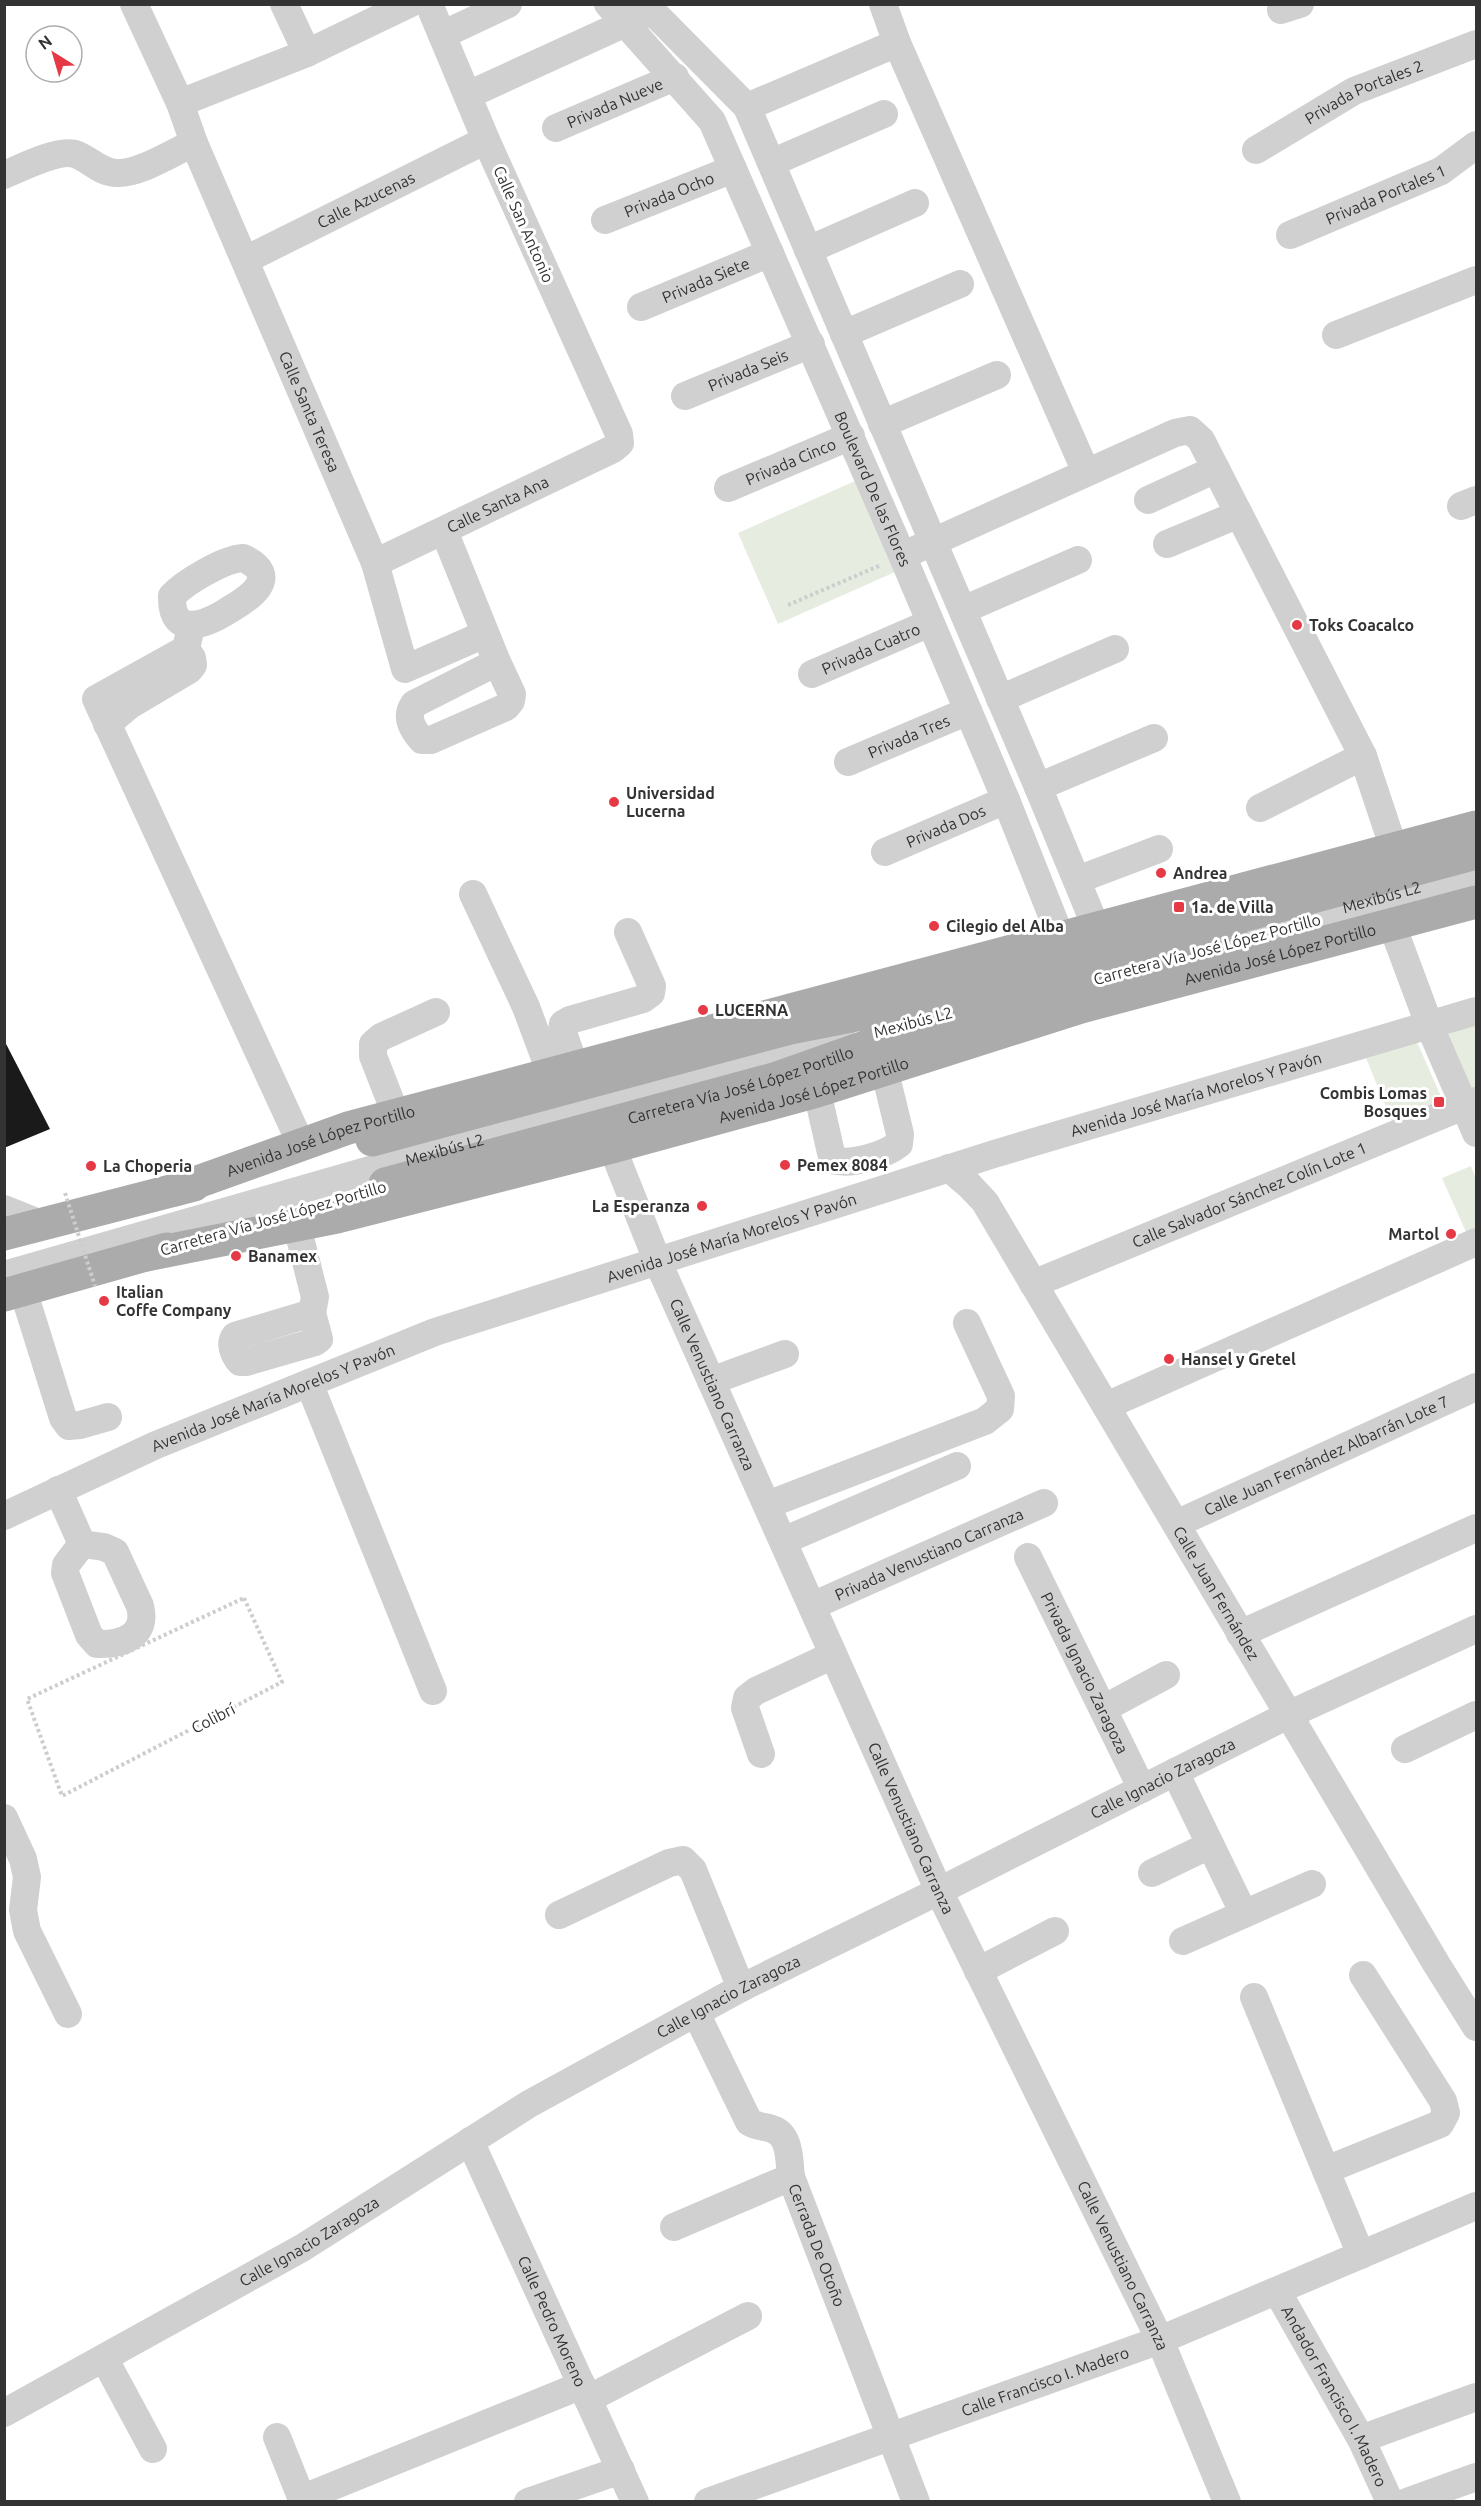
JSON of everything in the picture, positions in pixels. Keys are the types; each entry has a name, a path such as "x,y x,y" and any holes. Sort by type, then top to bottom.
{"main road":[{"name":"Avenida José López Portillo","path":"146,1255 297,1226 612,1147 817,1090 884,1068 1072,973 1110,963 1394,849 1476,827"},
{"name":"Carretera Vía José López Portillo","path":"4,1234 372,1140 790,1028 923,1002 1476,853"},
{"name":"Carretera Vía José López Portillo","path":"11,1287 146,1255 385,1184 774,1079 927,1025 1476,873"},
{"name":"Avenida José López Portillo","path":"175,1190 348,1128 563,1071 1072,973 1110,963 1392,925 1476,902"}],"street":[{"path":"134,4 180,103 307,54 409,4"},
{"path":"284,4 307,54"},
{"name":"Calle San Antonio","path":"429,4 486,140 619,434 620,443"},
{"path":"442,35 508,4"},
{"path":"883,4 897,43 1086,471"},
{"path":"468,95 639,10"},
{"name":"Boulevard De las Flores","path":"639,10 675,77 712,121 903,555 1006,800 1072,973"},
{"name":"Boulevard De las Flores","path":"639,10 747,107 963,610 1110,963"},
{"path":"747,107 897,43"},
{"name":"Privada Portales 2","path":"1256,150 1354,91 1476,44"},
{"name":"Privada Nueve","path":"556,128 675,77"},
{"name":"Calle Santa Teresa","path":"180,103 194,143 375,563 405,669 421,699"},
{"path":"771,163 884,114"},
{"name":"Calle Azucenas","path":"245,260 486,140"},
{"path":"4,175 62,153 75,154 105,171 118,173 133,171 194,143"},
{"name":"Privada Portales 1","path":"1290,236 1441,171 1476,145"},
{"name":"Privada Ocho","path":"605,220 733,169"},
{"path":"808,250 915,203"},
{"name":"Privada Siete","path":"641,307 770,253"},
{"path":"1336,335 1476,280"},
{"path":"844,334 960,284"},
{"name":"Privada Seis","path":"685,396 811,344"},
{"path":"882,424 997,375"},
{"path":"903,555 1086,471 1175,433 1191,430 1201,440 1363,756 1394,849"},
{"name":"Privada Cinco","path":"729,488 851,436"},
{"name":"Calle Santa Ana","path":"375,563 614,449 620,443"},
{"path":"1148,500 1216,469"},
{"path":"1167,544 1239,514"},
{"path":"444,531 485,634 512,694 511,701 506,706 432,740 422,740 414,731 410,720 410,710 421,699 497,662"},
{"path":"963,610 1078,560"},
{"name":"Privada Cuatro","path":"812,674 930,622"},
{"path":"405,669 485,634"},
{"path":"189,637 96,699 295,1131 299,1147"},
{"path":"1000,699 1114,648"},
{"name":"Privada Tres","path":"848,762 968,711"},
{"path":"1038,787 1154,738"},
{"path":"1260,808 1363,756"},
{"name":"Privada Dos","path":"885,852 1006,800"},
{"path":"1077,880 1159,849"},
{"name":"Mexibús L2","path":"1110,963 1476,857"},
{"name":"Mexibús L2","path":"1110,963 1476,873"},
{"path":"474,894 526,1007 563,1071"},
{"path":"1392,925 1430,1027 1470,1103 1476,1133"},
{"path":"563,1071 563,1024 644,999 651,993 652,986 628,932"},
{"name":"Mexibús L2","path":"4,1258 862,1026 1072,973"},
{"name":"Mexibús L2","path":"11,1287 418,1157 862,1035 1072,973"},
{"name":"Avenida José María Morelos Y Pavón","path":"4,1515 156,1445 435,1332 949,1168 1430,1027 1476,1011"},
{"path":"396,1115 373,1056 373,1044 381,1037 436,1012"},
{"path":"817,1090 831,1153 837,1161 847,1163 892,1149 899,1144 900,1134 884,1068"},
{"name":"Calle Salvador Sánchez Colín Lote 1","path":"1033,1284 1470,1103"},
{"name":"Calle Venustiano Carranza","path":"612,1147 657,1260 939,1891 1160,2340 1227,2502"},
{"name":"Calle Juan Fernández","path":"949,1168 985,1202 1288,1715 1437,1965 1476,2026"},
{"path":"4,1209 41,1224"},
{"path":"297,1226 315,1297 312,1313"},
{"path":"1106,1406 1476,1242"},
{"path":"11,1287 63,1418 69,1426 108,1417"},
{"path":"767,1505 985,1421 1000,1409 1001,1396 967,1323"},
{"path":"711,1381 785,1354"},
{"path":"309,1383 433,1691"},
{"name":"Calle Juan Fernández Albarrán Lote 7","path":"1176,1524 1476,1387"},
{"path":"783,1541 957,1466"},
{"path":"58,1491 82,1544"},
{"name":"Privada Venustiano Carranza","path":"812,1606 1044,1503"},
{"path":"1240,1634 1476,1528"},
{"name":"Privada Ignacio Zaragoza","path":"1028,1557 1142,1789"},
{"name":"Calle Ignacio Zaragoza","path":"4,2413 302,2248 529,2104 741,1988 1288,1715 1476,1629"},
{"path":"761,1754 745,1708 747,1698 756,1691 834,1655"},
{"path":"1103,1709 1166,1675"},
{"path":"1405,1749 1476,1715"},
{"path":"1175,1772 1244,1914"},
{"path":"4,1818 23,1859 27,1877 23,1910 27,1931 68,2014"},
{"path":"1152,1874 1210,1845"},
{"path":"559,1915 669,1863 683,1860 693,1870 741,1988"},
{"path":"1183,1941 1312,1884"},
{"path":"978,1971 1055,1931"},
{"path":"1326,2170 1440,2124 1446,2113 1443,2101 1364,1976"},
{"path":"1254,1997 1361,2255"},
{"name":"Cerrada De Otoño","path":"696,2013 749,2122 758,2128 773,2129 782,2135 787,2146 791,2177 916,2502"},
{"name":"Calle Pedro Moreno","path":"470,2141 635,2502"},
{"path":"674,2227 791,2177"},
{"name":"Calle Francisco I. Madero","path":"708,2502 1160,2340 1476,2206"},
{"name":"Andador Francisco I. Madero","path":"1277,2291 1361,2439 1390,2502"},
{"path":"277,2437 302,2500 585,2392 748,2316"},
{"path":"104,2358 153,2449"},
{"path":"1361,2439 1476,2397"},
{"path":"528,2502 621,2470"},
{"path":"1407,2502 1476,2477"}],"path":[{"path":"788,605 903,555"},
{"path":"65,1193 95,1286"},
{"name":"Colibrí","path":"27,1699 62,1796 282,1682 244,1598"}],"shaded area":[{"path":"855,481 895,572 778,624 738,533"},
{"path":"1476,1024 1476,1105 1446,1035"},
{"path":"1417,1042 1446,1108 1395,1129 1366,1058"},
{"path":"1471,1166 1476,1179 1476,1227 1466,1232 1442,1178"}],"building":[{"path":"4,1040 50,1129 4,1148"}],"place":[{"name":"Toks Coacalco","path":"1297,625"},
{"name":"Universidad Lucerna","path":"614,802"},
{"name":"Andrea","path":"1161,873"},
{"name":"1a. de Villa","path":"1179,907"},
{"name":"Cilegio del Alba","path":"934,926"},
{"name":"LUCERNA","path":"703,1010"},
{"name":"Combis Lomas Bosques","path":"1439,1102"},
{"name":"Pemex 8084","path":"785,1165"},
{"name":"La Choperia","path":"91,1166"},
{"name":"La Esperanza","path":"702,1206"},
{"name":"Martol","path":"1451,1234"},
{"name":"Banamex","path":"236,1256"},
{"name":"Italian Coffe Company","path":"104,1301"},
{"name":"Hansel y Gretel","path":"1169,1359"}]}
